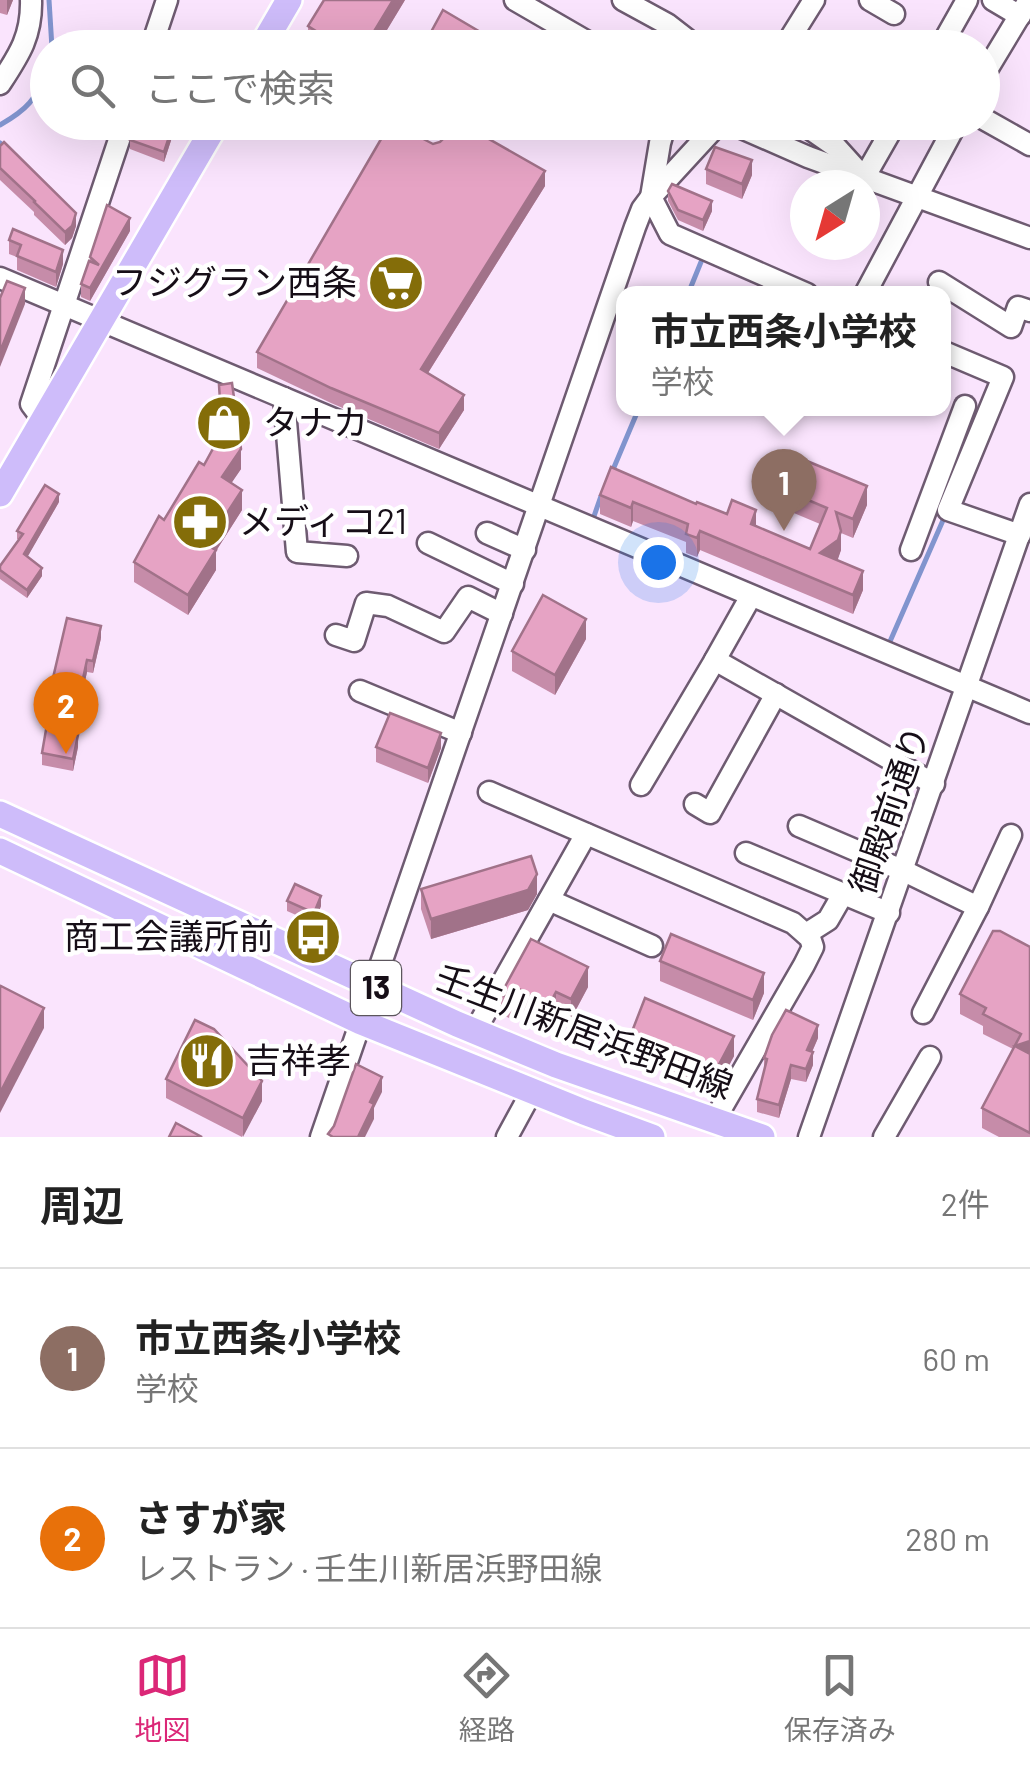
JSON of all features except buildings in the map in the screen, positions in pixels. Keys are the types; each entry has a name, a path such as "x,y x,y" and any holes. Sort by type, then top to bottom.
{"main road":[{"path":"272,30 289,0"},
{"path":"0,494 207,140"},
{"name":"壬生川新居浜野田線","path":"0,814 474,1031 556,1065 762,1137"},
{"name":"壬生川新居浜野田線","path":"0,850 361,1022 652,1137"}],"street":[{"path":"0,84 25,45 31,0"},
{"path":"157,30 167,0"},
{"path":"516,0 567,30"},
{"path":"795,30 814,0"},
{"path":"870,0 894,14"},
{"path":"950,30 967,0"},
{"path":"993,0 1024,8 1000,48"},
{"path":"631,1 677,30"},
{"path":"1000,128 1030,145"},
{"path":"44,420 32,404 119,140"},
{"path":"663,140 652,197 670,234 789,286"},
{"path":"321,1137 635,227 652,197 704,140"},
{"path":"772,140 845,170"},
{"path":"826,140 857,170"},
{"path":"869,170 886,140"},
{"path":"869,286 947,140"},
{"path":"880,184 1030,238"},
{"path":"0,278 1030,712"},
{"path":"939,282 945,286"},
{"path":"951,290 1010,327 1018,307 1030,311"},
{"path":"911,550 938,507 1003,377 951,355"},
{"path":"284,398 296,552 348,556"},
{"path":"938,507 965,406"},
{"name":"御殿前通り","path":"809,1137 1030,504"},
{"path":"938,507 1020,534"},
{"path":"487,532 525,550"},
{"path":"428,543 513,584"},
{"path":"1011,560 1030,574"},
{"path":"641,785 752,596"},
{"path":"336,635 354,641 366,602 388,606 444,632 468,597 502,614"},
{"path":"715,660 934,784"},
{"path":"360,691 460,734"},
{"path":"695,804 710,812 776,694"},
{"path":"488,792 793,922 806,934 813,947 714,1121"},
{"path":"798,826 978,907"},
{"path":"474,1031 586,834"},
{"path":"923,1013 1010,835"},
{"path":"746,853 889,913"},
{"path":"806,934 828,920 843,894"},
{"path":"549,900 652,946"},
{"path":"884,1137 930,1057"},
{"path":"506,1137 532,1091"}],"waterway":[{"path":"49,0 51,30"},
{"path":"0,125 30,103"},
{"path":"0,143 6,148 0,154"},
{"path":"691,286 701,262"},
{"path":"612,472 636,416"},
{"path":"592,522 601,496"},
{"path":"888,646 944,518"}],"place":[{"name":"フジグラン西条","path":"396,283"},
{"name":"タナカ","path":"224,423"},
{"name":"メディコ21","path":"200,522"},
{"name":"市立西条小学校","path":"784,531"},
{"name":"さすが家","path":"66,754"},
{"name":"商工会議所前","path":"313,937"},
{"name":"吉祥孝","path":"207,1061"}]}
